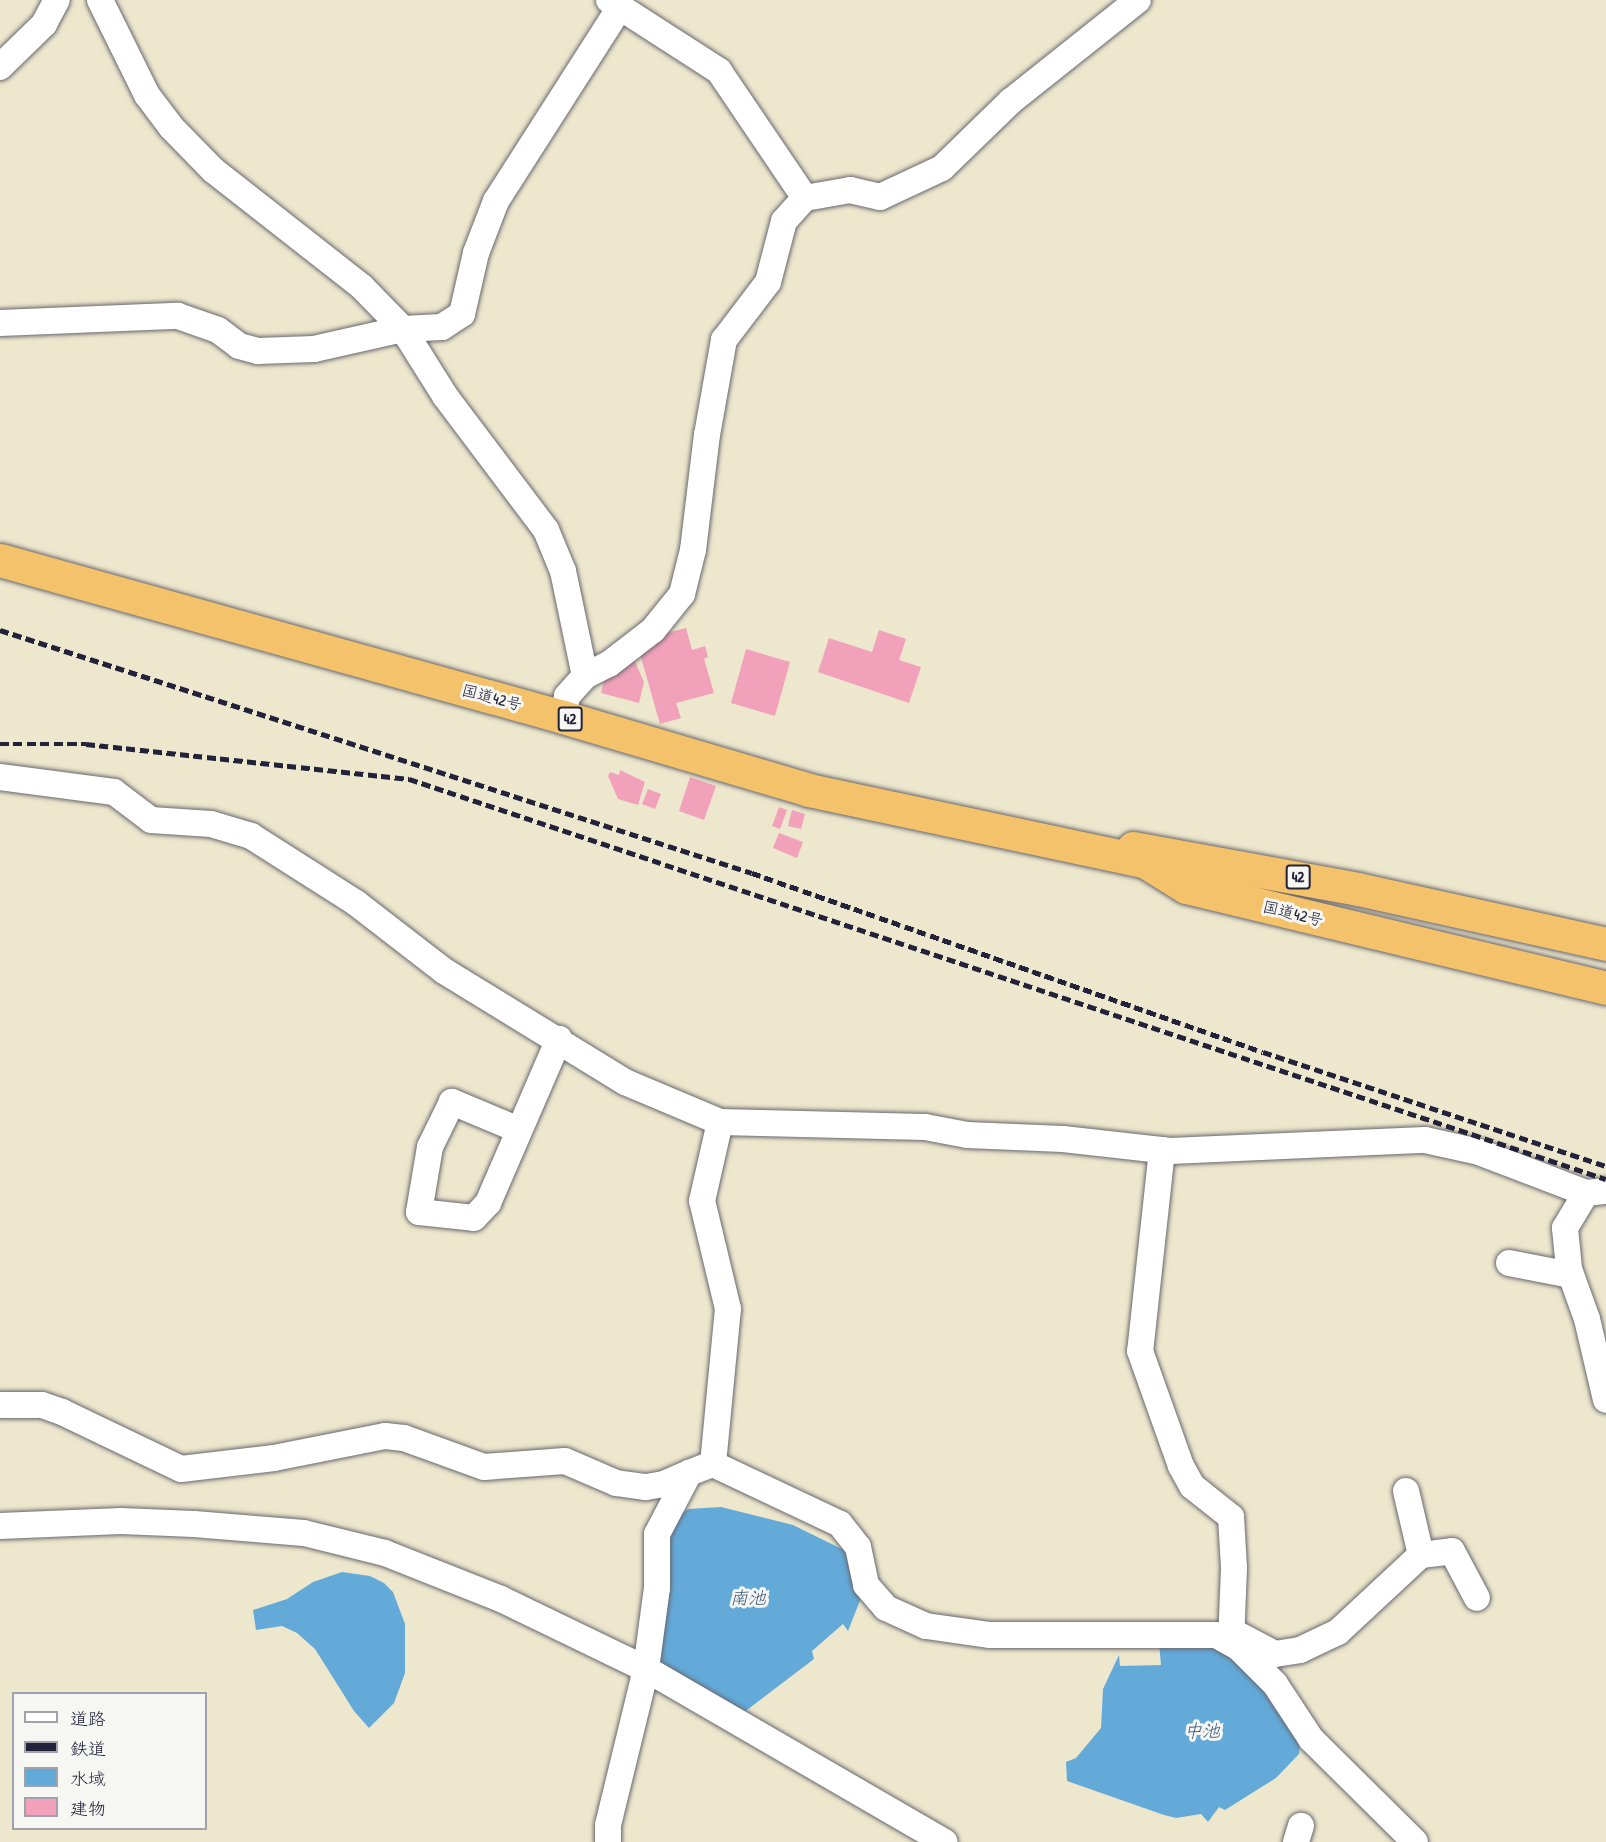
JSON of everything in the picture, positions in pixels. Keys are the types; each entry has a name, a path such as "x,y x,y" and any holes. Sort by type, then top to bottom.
{"highway":[{"name":"国道42号","path":"0,560 563,717 809,790 1144,861 1186,887 1606,988"},
{"name":"国道42号","path":"986,829 1172,853 1358,888 1606,944"},
{"path":"1144,861 1606,964"}],"street":[{"path":"0,67 44,24 57,0"},
{"path":"99,0 147,95 171,127 213,170 362,287 403,329 445,396 546,530 563,571 585,676"},
{"path":"563,717 567,696 585,676 609,664 653,630 682,594 693,550 707,435 724,340 768,282 784,221 805,198 850,190 880,197 942,168 1011,101 1138,0"},
{"path":"0,323 178,316 218,330 239,346 258,351 314,349 403,329 442,327 462,314 476,253 496,201 614,4 719,71 805,198"},
{"path":"0,777 114,792 152,820 211,824 251,836 356,903 444,971 559,1039 625,1082 720,1122 914,1126 967,1135 1063,1139 1162,1150 1425,1140 1497,1158 1596,1192 1565,1228 1571,1275 1587,1320 1606,1400"},
{"path":"519,1130 452,1102 430,1147 419,1212 466,1218 480,1212 488,1203 559,1039"},
{"path":"608,1842 608,1825 646,1668 657,1588 657,1534 701,1468 728,1309 702,1201 720,1122"},
{"path":"1162,1150 1140,1351 1181,1466 1192,1486 1231,1517 1234,1568 1232,1637 1275,1684 1311,1739 1415,1842"},
{"path":"1509,1263 1571,1275"},
{"path":"0,1405 42,1405 62,1412 181,1469 274,1458 385,1436 405,1438 484,1467 565,1461 616,1483 646,1487 701,1468 840,1524 852,1534 858,1547 866,1585 886,1608 926,1626 990,1635 1216,1635 1232,1637 1275,1654 1300,1650 1338,1632 1421,1555 1452,1551 1477,1598"},
{"path":"1406,1491 1421,1555"},
{"path":"0,1526 121,1521 304,1533 396,1557 501,1599 646,1668 944,1842"}],"water":[{"name":"南池","path":"721,1507 793,1525 854,1555 861,1598 848,1631 843,1624 812,1651 814,1659 743,1713 655,1663 663,1548 676,1518 688,1509"},
{"path":"342,1572 370,1576 384,1583 393,1592 405,1624 405,1673 394,1703 369,1728 354,1711 315,1649 297,1633 282,1626 256,1630 253,1610 287,1599 313,1582"},
{"name":"中池","path":"1159,1643 1208,1644 1247,1666 1300,1743 1299,1754 1276,1778 1225,1810 1219,1807 1208,1822 1201,1814 1176,1818 1067,1781 1066,1762 1076,1758 1101,1728 1103,1689 1119,1655 1120,1666 1161,1665"}],"building":[{"path":"686,628 692,650 705,646 708,657 704,659 714,693 676,703 681,718 660,724 640,654 659,635"},
{"path":"879,630 906,639 899,660 921,667 909,703 818,672 829,638 872,652"},
{"path":"746,649 790,662 775,716 731,703"},
{"path":"633,657 644,682 639,703 601,693 606,672"},
{"path":"620,770 645,782 638,805 618,799 608,776 610,772 619,775"},
{"path":"690,777 716,786 704,820 679,811"},
{"path":"648,789 661,794 655,809 642,804"},
{"path":"779,807 787,810 780,829 772,826"},
{"path":"792,810 805,814 801,829 788,826"},
{"path":"779,833 803,842 797,858 773,848"}],"railway":[{"path":"0,630 752,873 1263,1052 1606,1166"},
{"path":"0,744 86,744 409,779 1606,1179"}]}
